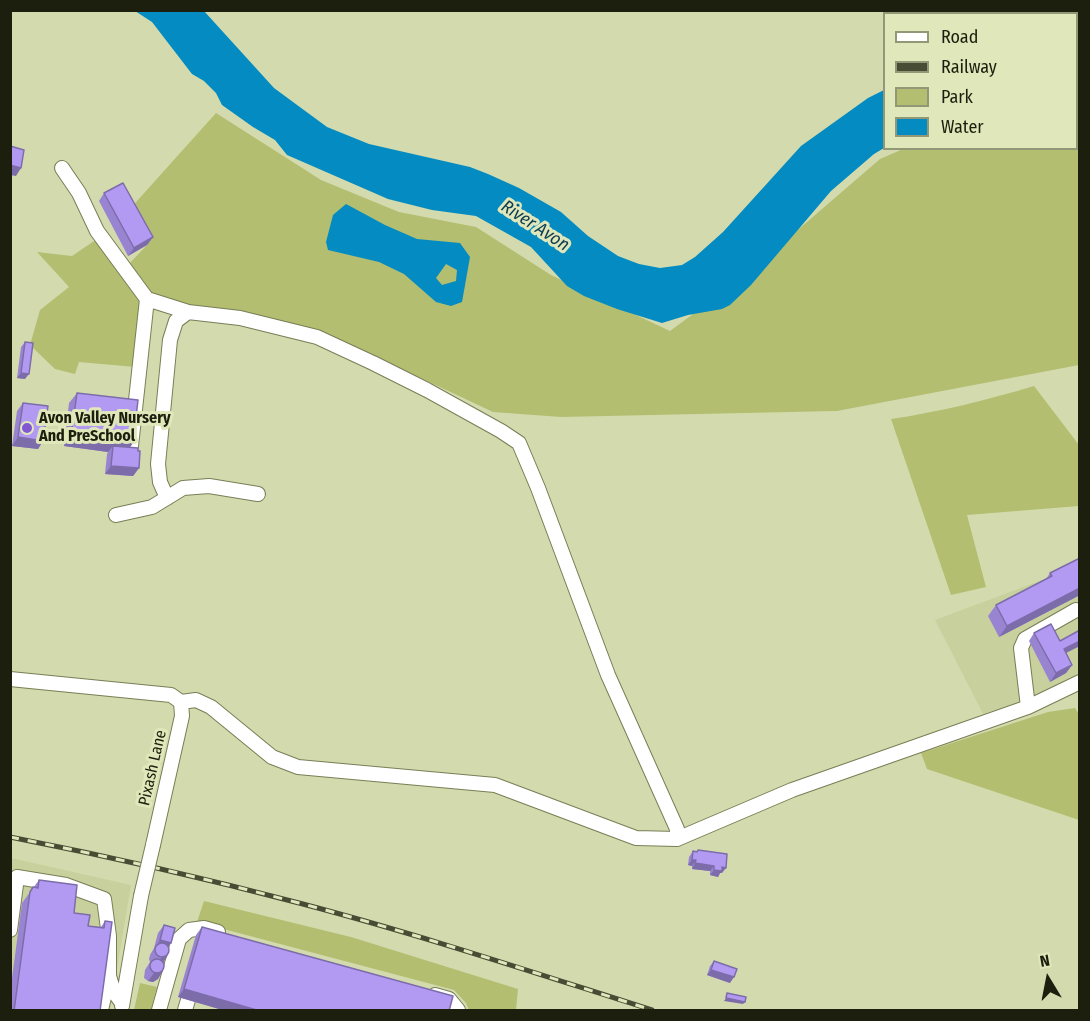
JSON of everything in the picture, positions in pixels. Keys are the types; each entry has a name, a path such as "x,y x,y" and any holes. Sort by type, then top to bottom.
{"street":[{"path":"62,168 79,193 98,231 147,299 188,312 240,318 317,337 427,390 501,431 519,444 538,488 608,675 677,829 677,839"},
{"path":"131,446 147,299"},
{"path":"167,498 160,482 158,464 170,340 176,321 188,312"},
{"path":"116,516 152,507 183,488 208,486 258,494"},
{"path":"1028,707 1021,648 1025,639 1076,610"},
{"path":"10,679 171,695 181,702 196,700 211,706 272,757 298,767 495,785 636,838 677,839 792,790 1028,707 1080,682"},
{"name":"Pixash Lane","path":"122,1007 141,896 182,716 181,702"},
{"path":"10,930 17,877 66,885 104,898 109,936 109,976 101,1011"},
{"path":"159,1011 179,939 189,930 204,928 236,937"},
{"path":"176,949 182,947 192,950"},
{"path":"167,1010 174,985 170,969"},
{"path":"185,1011 197,972"},
{"path":"109,976 122,1007"},
{"path":"426,992 449,999 458,1011"}],"shaded area":[{"path":"1079,566 1079,695 1073,684 983,714 935,620"},
{"path":"11,858 131,885 110,1010 11,1010"}],"green space":[{"path":"1078,59 1079,365 837,411 561,417 493,412 323,332 148,299 135,367 79,362 75,374 55,369 30,345 40,310 69,287 37,252 72,256 97,239 128,265 147,245 128,211 216,113 321,180 399,212 476,227 551,275 670,331 742,278 880,159 901,150 1078,150"},
{"path":"1034,386 1079,445 1079,506 967,515 986,587 951,595 891,419 963,405"},
{"path":"1075,708 1080,716 1079,820 927,769 921,753 1048,712"},
{"path":"204,901 351,937 518,989 516,1010 469,1010 454,990 197,922"},
{"path":"140,983 157,987 151,1010 134,1010"}],"water":[{"name":"River Avon","path":"135,11 204,11 274,88 327,127 369,144 470,167 488,174 519,188 561,212 588,236 618,256 639,264 660,268 682,265 695,257 723,232 801,146 868,98 883,90 883,149 831,191 751,285 730,305 722,309 688,315 662,323 584,296 567,286 531,247 476,216 432,210 388,199 287,155 275,140 222,105 216,93 204,81 192,74 152,22"},
{"path":"346,204 417,239 460,243 470,257 462,302 451,306 436,302 404,274 379,262 328,250 326,242 333,215","holes":["446,264 457,270 456,281 442,285 436,278"]}],"building":[{"path":"10,146 24,150 21,168 10,165"},
{"path":"123,183 153,237 134,248 104,193"},
{"path":"25,342 33,343 29,374 21,373"},
{"path":"77,393 138,400 133,443 71,436"},
{"path":"23,403 48,406 43,441 18,437"},
{"path":"113,446 138,448 140,451 139,468 111,466"},
{"path":"1080,558 1080,588 1007,626 996,605 1052,576 1050,573"},
{"path":"1051,624 1060,641 1080,630 1080,641 1064,649 1072,665 1056,673 1034,633"},
{"path":"693,851 727,854 726,868 722,867 722,871 714,870 714,866 695,863 696,860 692,860"},
{"path":"39,880 77,885 74,913 90,915 88,926 104,928 105,921 112,922 100,1011 14,1011 30,892 33,887 38,888"},
{"path":"164,925 175,928 171,943 160,940"},
{"path":"202,927 453,996 449,1011 260,1011 184,989"},
{"path":"159,943 165,943 169,950 165,957 159,957 155,953 155,947"},
{"path":"154,959 160,959 164,966 160,973 154,973 150,969 150,963"},
{"path":"714,961 737,969 734,977 711,970"},
{"path":"727,993 746,997 745,1002 726,998"}],"railway":[{"path":"10,837 191,876 344,915 652,1010"}],"place":[{"name":"Avon Valley Nursery And PreSchool","path":"27,428"}]}
